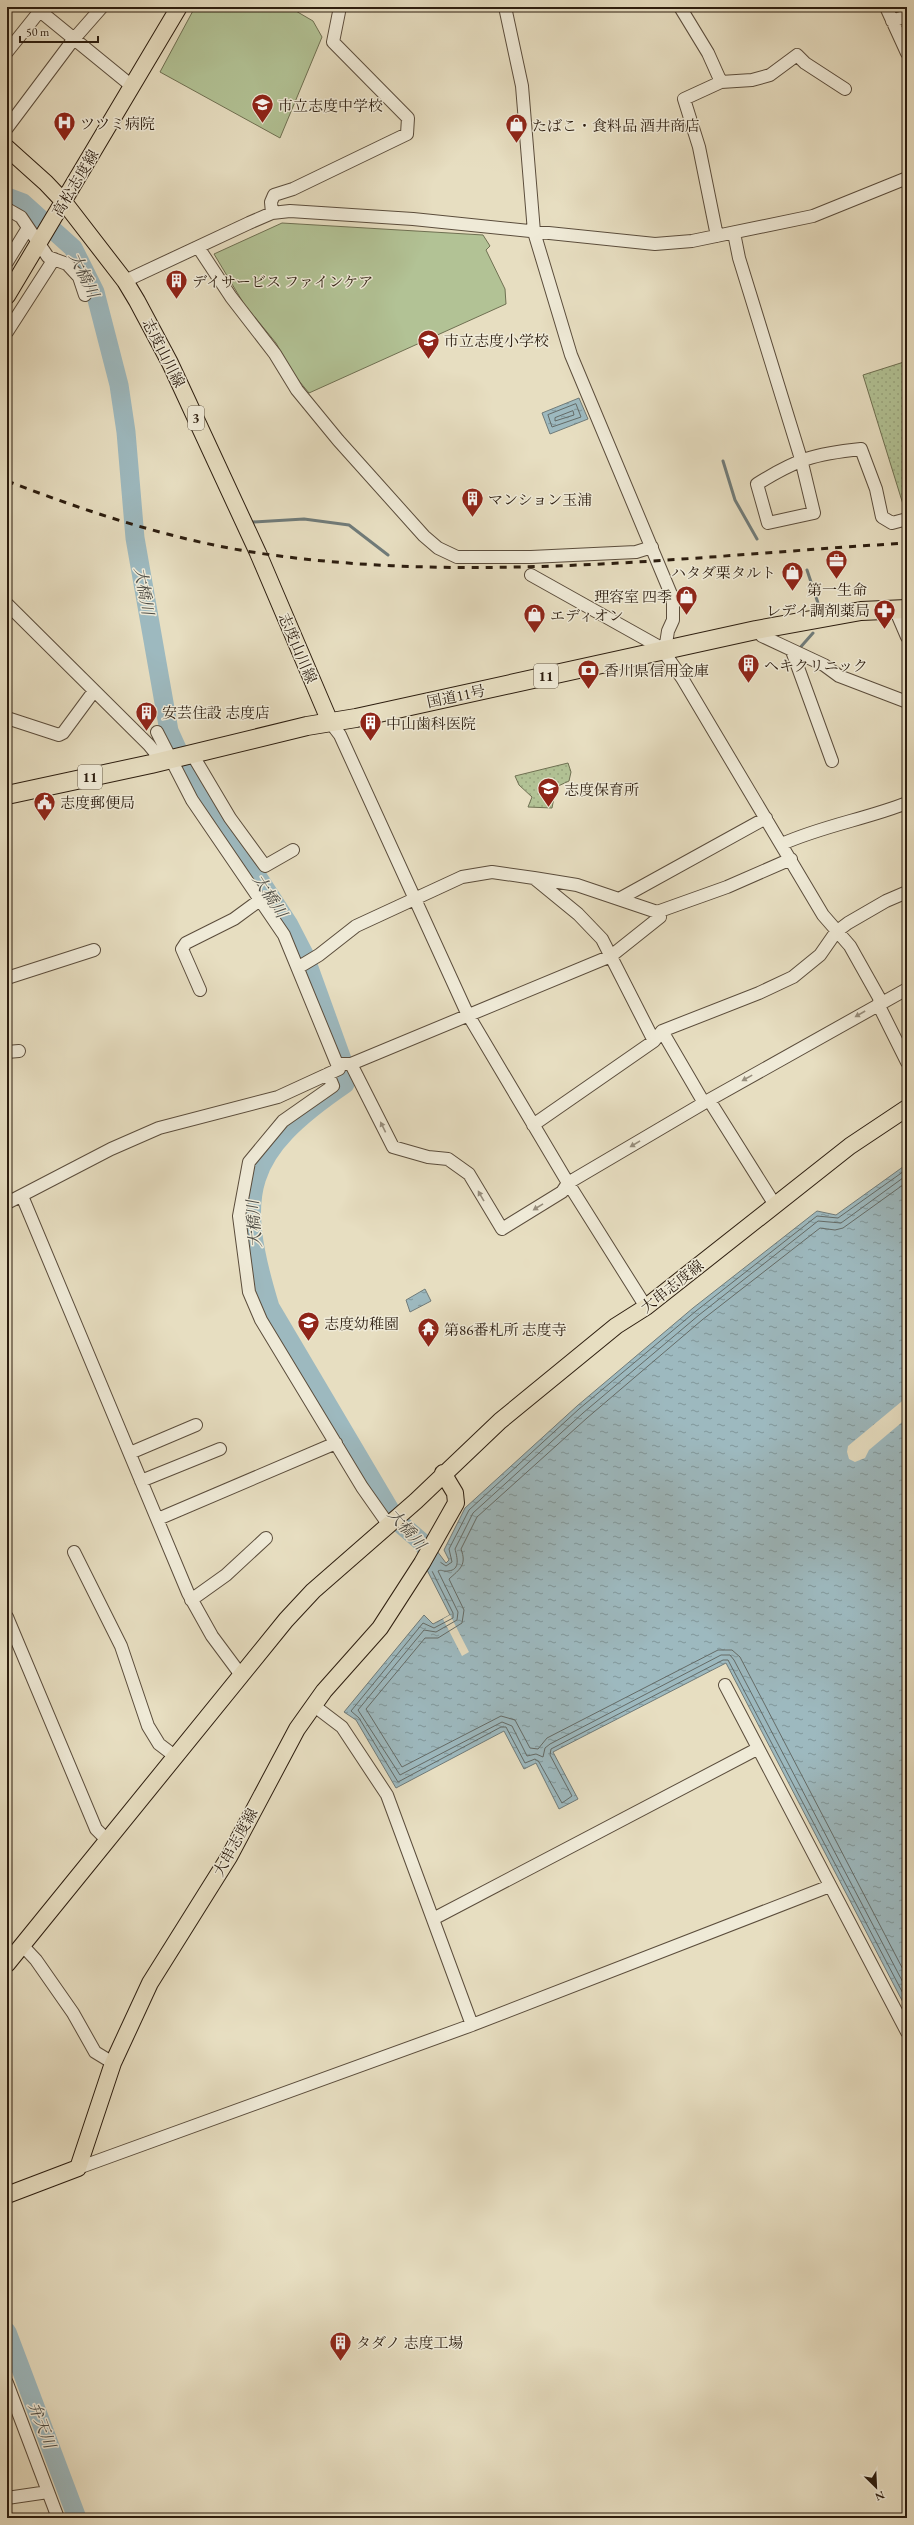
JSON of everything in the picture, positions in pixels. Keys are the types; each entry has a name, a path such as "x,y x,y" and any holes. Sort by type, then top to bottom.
{"highway":[{"name":"国道11号","path":"7,795 177,758 330,722 756,630 861,611 901,609"}],"main road":[{"name":"高松志度線","path":"7,296 133,87 179,7"},
{"name":"志度山川線","path":"7,148 46,183 64,202 125,281 177,377 258,553 330,722"},
{"name":"大串志度線","path":"7,1964 241,1675 313,1591 513,1411 616,1326 646,1307 850,1146 907,1108"},
{"name":"大串志度線","path":"78,2168 113,2063 150,1983 229,1857 297,1729 313,1706 380,1628 422,1563 456,1503 455,1493 444,1473"},
{"path":"7,2195 78,2168"}],"street":[{"path":"7,128 73,40 102,7"},
{"path":"272,213 271,202 274,195 293,189 408,134 408,118 333,42 340,7"},
{"path":"505,7 522,86 534,232 571,356 673,599 674,616 668,631 665,650 668,658 782,844 823,915 836,932 850,946 880,1003 907,1062"},
{"path":"680,7 708,53 721,82"},
{"path":"886,7 907,52"},
{"path":"7,52 37,10 133,87"},
{"path":"892,21 907,16"},
{"path":"717,236 699,146 684,99 721,82 752,80 770,75 797,55 805,63 846,89"},
{"path":"125,281 272,213 320,212 413,219 655,244 734,234 813,216 907,178"},
{"path":"7,209 21,217 48,257 67,264 79,277 85,295"},
{"path":"7,262 28,228"},
{"path":"734,234 744,272 801,460 814,513 768,523 757,484 801,460 822,454 861,450 876,490 882,517 892,523 907,519"},
{"path":"198,247 312,409 438,548 457,557 531,557 636,552 652,547"},
{"path":"7,332 54,259"},
{"path":"532,575 665,650"},
{"path":"7,604 149,745 177,758 192,800 284,935 299,967 339,1069 278,1097 159,1128 111,1149 7,1203"},
{"path":"901,609 907,637"},
{"path":"756,630 762,636 824,666 839,676 907,702"},
{"path":"792,651 832,761"},
{"path":"7,718 59,735 63,733 94,691"},
{"path":"330,722 340,735 469,1017 568,1183 646,1307"},
{"path":"157,732 177,758 230,818 265,866 293,850"},
{"path":"782,844 828,826 878,814 907,803"},
{"path":"622,898 766,818"},
{"path":"657,912 727,887 791,859"},
{"path":"299,967 319,955 356,926 462,877 492,872 577,885 622,898 657,912 660,917 611,956 469,1017 351,1064 337,1064"},
{"path":"534,878 578,914 602,939 654,1041"},
{"path":"533,1124 654,1041 662,1031 759,993 793,977 820,955 836,932 886,901 907,892"},
{"path":"200,990 182,949 186,943 234,919 260,900"},
{"path":"7,978 94,950"},
{"path":"351,1064 392,1147 428,1157 448,1160 469,1174 502,1229 562,1192 568,1183 706,1101 907,989"},
{"path":"662,1031 706,1101 775,1205"},
{"path":"328,1074 333,1086 284,1120 249,1162 239,1216 249,1292 261,1320 362,1488 393,1520"},
{"path":"22,1196 191,1600 212,1636 241,1675"},
{"path":"130,1453 196,1425"},
{"path":"158,1519 336,1443"},
{"path":"141,1481 220,1449"},
{"path":"191,1600 226,1575 266,1538"},
{"path":"74,1552 121,1646 148,1726 159,1744 176,1757"},
{"path":"7,1617 96,1829 108,1841"},
{"path":"725,1684 757,1749 907,2032"},
{"path":"313,1706 342,1727 387,1796 472,2025"},
{"path":"433,1919 757,1749"},
{"path":"78,2168 472,2025 830,1886"},
{"path":"22,1945 36,1960 73,2013 95,2052 113,2063"},
{"path":"7,2383 58,2518"},
{"path":"7,2498 48,2492"}],"green space":[{"path":"195,7 289,7 313,21 322,37 280,138 160,72"},
{"path":"282,223 483,235 490,246 486,250 505,289 506,304 309,393 295,376 276,343 244,304 214,254"},
{"path":"907,361 907,514 906,514 863,375"},
{"path":"568,763 571,772 569,781 556,787 552,808 528,807 532,797 519,785 515,776"}],"water":[{"path":"579,398 588,419 550,434 542,413"},
{"path":"907,1164 907,2010 726,1663 553,1752 578,1799 559,1809 536,1763 524,1769 504,1731 396,1788 356,1720 344,1712 424,1615 433,1624 450,1615 426,1568 437,1551 446,1563 449,1560 444,1550 465,1508 577,1406 693,1308 817,1211 836,1215"},
{"path":"425,1289 431,1301 410,1312 406,1300"}],"pier":[{"path":"907,1397 907,1418 869,1450 865,1458 855,1462 849,1459 847,1452 848,1446"},
{"path":"450,1615 469,1652 462,1656 443,1619"}],"waterway":[{"name":"大橋川","path":"7,197 23,203 73,248 95,292 119,385 126,432 135,538 169,731 184,764 289,925 304,954 348,1076 345,1084 311,1109 286,1132 268,1155 256,1178 252,1204 253,1233 259,1267 270,1307 396,1520 424,1544 431,1562"},
{"path":"723,461 735,500 757,539"},
{"path":"253,522 304,519 349,525 388,555"},
{"path":"807,570 818,603"},
{"path":"798,650 813,633"},
{"name":"弁天川","path":"7,2332 77,2518"}],"railway":[{"path":"7,481 99,514 194,541 258,553 339,562 420,567 582,565 907,543"}],"place":[{"name":"市立志度中学校","path":"262,124"},
{"name":"ツツミ病院","path":"64,142"},
{"name":"たばこ・食料品 酒井商店","path":"516,144"},
{"name":"デイサービス ファインケア","path":"177,300"},
{"name":"市立志度小学校","path":"428,360"},
{"name":"マンション玉浦","path":"472,518"},
{"name":"第一生命","path":"837,580"},
{"name":"ハタダ栗タルト","path":"792,592"},
{"name":"理容室 四季","path":"687,616"},
{"name":"レデイ調剤薬局","path":"885,630"},
{"name":"エディオン","path":"535,634"},
{"name":"ヘキクリニック","path":"748,684"},
{"name":"香川県信用金庫","path":"588,690"},
{"name":"安芸住設 志度店","path":"147,732"},
{"name":"中山歯科医院","path":"370,742"},
{"name":"志度保育所","path":"548,808"},
{"name":"志度郵便局","path":"45,822"},
{"name":"志度幼稚園","path":"309,1342"},
{"name":"第86番札所 志度寺","path":"428,1348"},
{"name":"タダノ 志度工場","path":"340,2362"}]}
